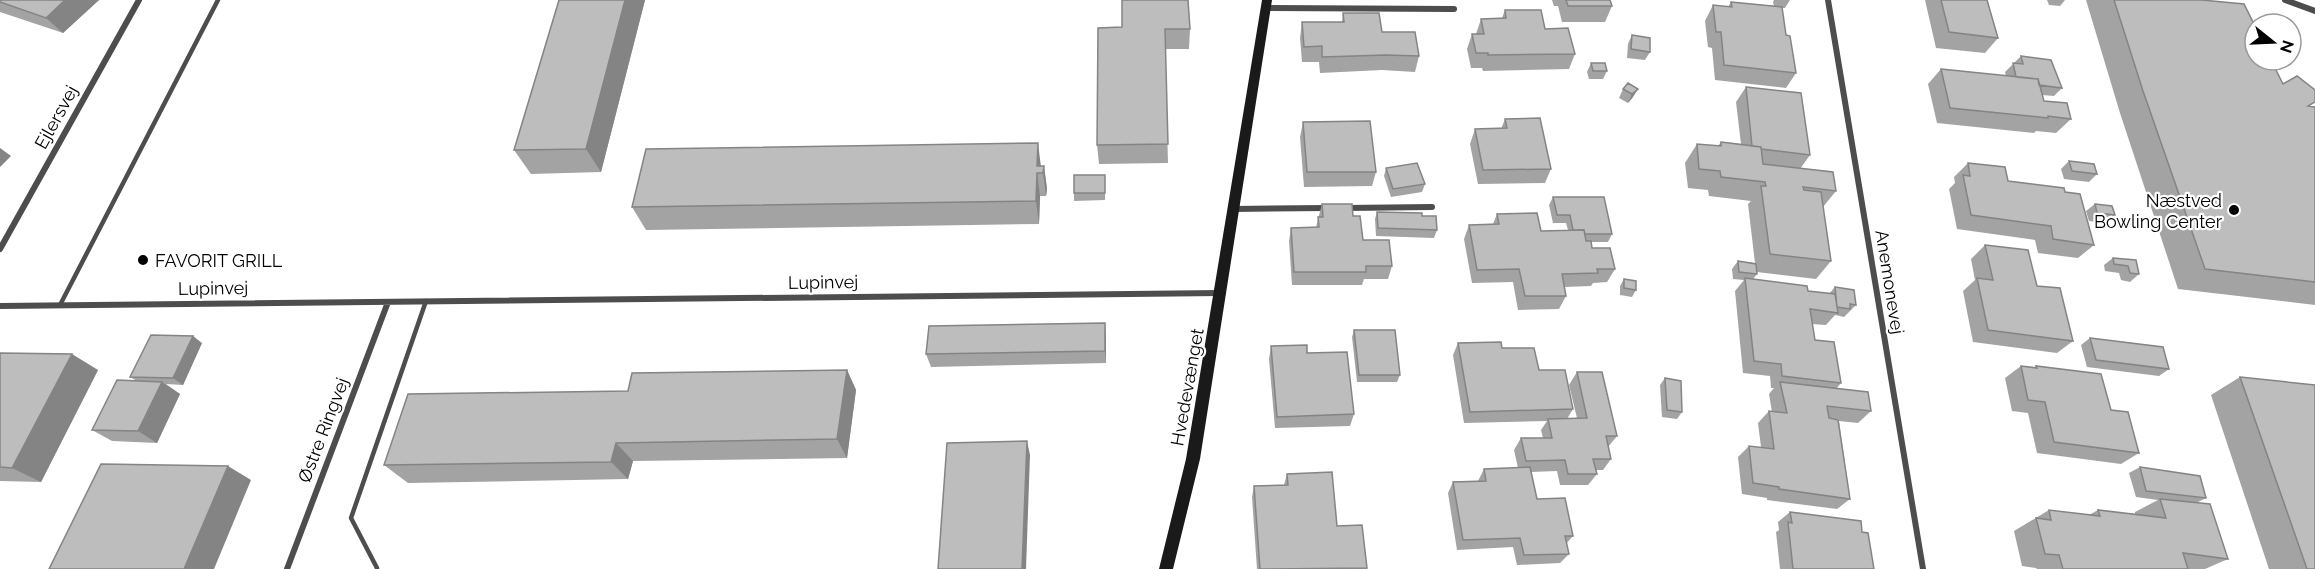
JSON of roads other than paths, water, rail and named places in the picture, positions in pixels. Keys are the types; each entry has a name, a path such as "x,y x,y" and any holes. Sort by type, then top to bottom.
{"street":[{"name":"Ejlersvej","path":"0,249 139,0"},
{"name":"Anemonevej","path":"1828,0 1923,569"},
{"path":"2285,0 2315,11"},
{"name":"Hvedevænget","path":"1166,569 1193,459 1267,4 1454,9"},
{"path":"1234,209 1432,207"},
{"name":"Lupinvej","path":"0,306 1221,293"},
{"name":"Østre Ringvej","path":"287,569 388,302"}],"lane":[{"path":"60,305 218,0"},
{"path":"377,568 351,518 426,301"}],"place":[{"name":"Næstved Bowling Center","path":"2234,210"},
{"name":"FAVORIT GRILL","path":"143,260"}]}
